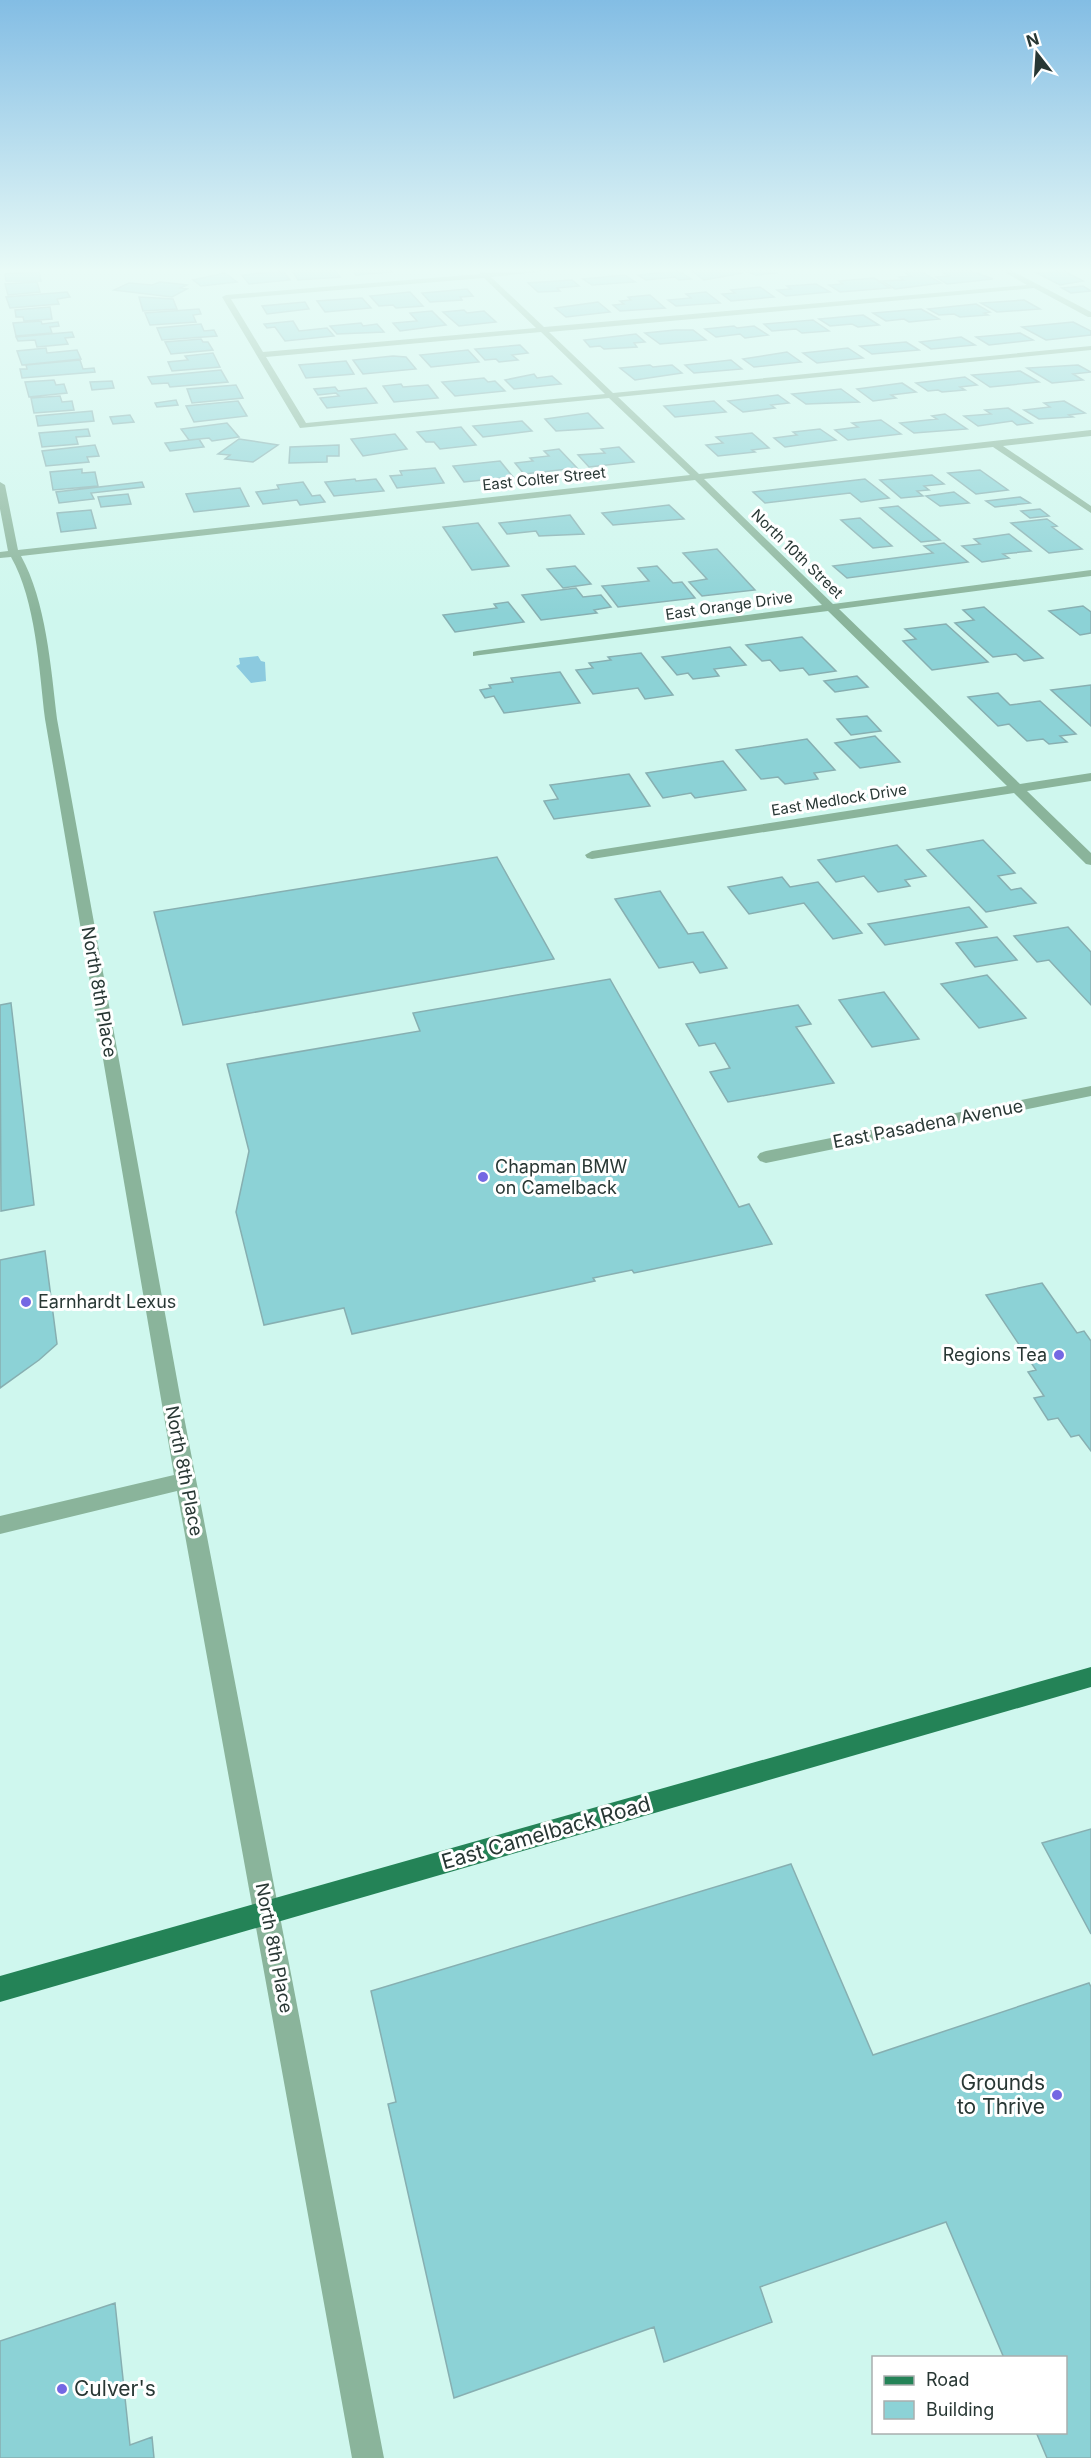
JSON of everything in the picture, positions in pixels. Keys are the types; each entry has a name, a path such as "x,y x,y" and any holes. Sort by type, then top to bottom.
{"main road":[{"name":"East Camelback Road","path":"0,1989 1091,1677"}],"street":[{"path":"278,385 303,426 717,385"},
{"name":"North 10th Street","path":"601,385 1091,861"},
{"name":"East Colter Street","path":"7,554 1091,433"},
{"path":"995,444 1091,510"},
{"name":"North 8th Place","path":"0,485 7,554 23,569 41,638 51,719 186,1481 368,2458"},
{"name":"East Orange Drive","path":"477,654 1091,573"},
{"name":"East Medlock Drive","path":"592,855 1091,777"},
{"name":"East Pasadena Avenue","path":"766,1157 1091,1092"},
{"path":"0,1525 186,1481"}],"water":[{"path":"258,656 261,661 265,662 266,681 251,683 236,666 240,664 239,658"}],"building":[{"path":"26,385 64,385 67,393 29,397"},
{"path":"91,385 113,385 114,388 92,390"},
{"path":"169,385 197,385 170,387"},
{"path":"236,385 243,398 192,403 187,389"},
{"path":"428,385 438,398 394,402 383,386"},
{"path":"445,385 499,385 505,391 455,396"},
{"path":"510,385 554,385 514,389"},
{"path":"905,385 916,392 891,395 896,398 873,401 857,389"},
{"path":"919,385 977,385 960,387 965,390 928,391"},
{"path":"987,385 1012,385 990,387"},
{"path":"335,387 338,391 366,388 377,403 327,408 320,398 339,396 336,393 318,395 314,389"},
{"path":"841,389 859,402 806,404 792,394"},
{"path":"778,395 789,403 771,405 775,408 743,412 728,401"},
{"path":"60,396 62,402 72,401 74,410 34,413 31,398"},
{"path":"176,400 178,405 157,407 155,403"},
{"path":"238,401 247,416 194,422 186,406"},
{"path":"714,401 726,412 675,417 664,406"},
{"path":"1064,401 1085,413 1069,415 1073,417 1039,419 1024,410 1050,407 1044,403"},
{"path":"1008,408 1032,423 1017,425 1012,421 978,426 964,416 991,414 985,410"},
{"path":"92,411 94,421 38,426 36,416"},
{"path":"588,413 603,428 556,431 545,419"},
{"path":"945,414 967,429 914,433 900,423 937,419 932,416"},
{"path":"130,415 134,422 113,424 110,417"},
{"path":"881,420 901,434 848,440 835,430 858,427 852,423"},
{"path":"522,421 532,431 483,437 473,426"},
{"path":"227,423 239,437 212,441 209,438 189,440 181,429"},
{"path":"461,427 476,445 440,449 434,442 426,442 417,432"},
{"path":"88,429 90,436 76,437 78,444 42,447 39,433"},
{"path":"820,429 836,440 785,447 774,438 797,435 793,432"},
{"path":"752,433 769,448 718,456 706,445 723,443 716,437"},
{"path":"395,434 407,449 363,456 351,439"},
{"path":"199,439 204,447 170,451 165,443"},
{"path":"239,439 278,445 253,462 225,459 230,455 218,454"},
{"path":"95,445 99,456 87,457 89,462 46,466 42,451"},
{"path":"339,445 339,456 327,456 327,462 289,463 290,447"},
{"path":"619,447 634,462 589,467 578,455 605,453 601,449"},
{"path":"559,449 577,468 524,474 515,463 533,461 530,458 549,456 544,451"},
{"path":"500,461 513,477 464,482 453,466"},
{"path":"435,468 444,483 397,488 390,476 402,475 400,471"},
{"path":"82,469 82,473 95,472 98,486 53,490 50,472"},
{"path":"980,470 1008,490 976,494 948,473"},
{"path":"932,475 944,484 924,486 929,490 917,491 923,496 901,498 880,480"},
{"path":"355,479 356,481 376,479 384,491 334,496 325,482"},
{"path":"865,479 889,498 861,502 850,493 765,503 753,492"},
{"path":"142,482 144,487 91,493 94,499 59,503 56,492"},
{"path":"303,482 312,496 320,495 325,502 300,505 297,500 263,504 256,492 279,489 277,485"},
{"path":"240,488 249,506 194,512 186,494"},
{"path":"954,492 969,503 940,506 926,496"},
{"path":"128,494 131,504 101,507 98,497"},
{"path":"1020,497 1030,503 995,507 986,501"},
{"path":"669,505 684,519 613,525 602,513"},
{"path":"898,506 940,540 921,542 880,508"},
{"path":"1040,509 1049,516 1030,518 1021,511"},
{"path":"91,510 96,528 61,532 57,513"},
{"path":"570,515 584,534 539,536 536,531 507,534 499,523"},
{"path":"860,518 892,546 873,548 841,520"},
{"path":"1047,519 1057,526 1052,527 1082,549 1049,553 1011,523"},
{"path":"478,523 509,566 472,570 443,527"},
{"path":"1009,534 1031,551 1003,554 1009,558 982,562 962,546 980,544 974,539"},
{"path":"944,543 968,562 847,578 833,566 933,553 924,546"},
{"path":"717,549 755,590 702,596 689,582 707,579 683,553"},
{"path":"575,566 591,584 563,588 547,569"},
{"path":"657,566 673,583 682,582 695,598 618,607 602,586 649,581 638,568"},
{"path":"576,588 583,597 601,595 611,607 594,610 597,613 541,620 522,595"},
{"path":"508,602 524,622 455,632 443,615 497,608 494,604"},
{"path":"1083,606 1091,612 1091,633 1080,635 1049,611"},
{"path":"984,607 1043,658 1024,661 1016,654 993,657 955,623 974,620 963,610"},
{"path":"946,624 988,662 932,670 903,641 916,639 905,629"},
{"path":"802,637 836,671 809,675 803,668 780,671 770,660 762,661 746,645"},
{"path":"730,647 746,665 714,669 719,676 693,679 688,673 677,675 662,657"},
{"path":"641,653 673,695 645,699 638,688 593,694 576,670 593,668 589,663 611,660 608,657"},
{"path":"560,672 580,703 504,713 494,696 485,698 480,690 491,688 489,685 513,682 511,678"},
{"path":"857,676 868,687 835,692 824,681"},
{"path":"1091,685 1091,726 1051,690"},
{"path":"998,693 1010,705 1040,701 1076,734 1060,736 1067,742 1049,744 1043,739 1027,741 1009,724 998,726 968,697"},
{"path":"867,716 881,731 851,735 837,719"},
{"path":"875,736 900,762 860,768 835,743"},
{"path":"807,739 835,770 814,773 818,779 785,784 778,777 761,779 736,750"},
{"path":"723,761 746,790 695,798 691,793 663,798 646,773"},
{"path":"629,774 650,806 554,819 544,801 558,799 550,785"},
{"path":"983,840 1015,873 998,876 1011,890 1021,888 1036,903 986,912 927,850"},
{"path":"897,845 926,876 905,880 910,886 878,892 864,876 836,882 818,860"},
{"path":"497,857 554,959 183,1025 154,912"},
{"path":"782,877 790,887 818,882 862,933 833,939 804,903 749,914 728,887"},
{"path":"660,891 688,934 703,932 727,968 700,973 693,962 659,968 615,899"},
{"path":"969,907 987,927 885,945 868,924"},
{"path":"1068,927 1091,952 1091,1005 1049,960 1037,962 1014,936"},
{"path":"997,937 1017,960 975,967 956,943"},
{"path":"987,975 1026,1018 979,1028 941,984"},
{"name":"Chapman BMW on Camelback","path":"610,979 739,1207 749,1204 772,1244 634,1273 632,1270 593,1278 595,1281 352,1334 344,1308 264,1325 236,1212 249,1151 227,1064 420,1031 413,1013"},
{"path":"884,992 919,1039 872,1047 839,1000"},
{"path":"11,1003 34,1205 1,1211 0,1005"},
{"path":"798,1005 811,1024 796,1027 834,1083 728,1102 710,1072 730,1068 715,1043 699,1046 686,1024"},
{"name":"Earnhardt Lexus","path":"45,1251 57,1344 0,1388 0,1260"},
{"name":"Regions Tea","path":"1042,1283 1077,1333 1084,1331 1091,1341 1091,1451 1079,1435 1071,1437 1058,1418 1048,1420 1034,1398 1044,1396 1028,1372 1036,1370 986,1295"},
{"path":"1091,1829 1091,1934 1042,1843"},
{"path":"791,1864 873,2055 1089,1983 1091,1987 1091,2458 1047,2458 1037,2434 1067,2434 1067,2356 1003,2356 946,2222 760,2287 772,2322 664,2362 654,2327 454,2398 388,2104 396,2102 371,1991"},
{"name":"Culver's","path":"115,2303 130,2445 152,2437 154,2458 0,2458 0,2341"}],"place":[{"name":"Chapman BMW on Camelback","path":"483,1177"},
{"name":"Earnhardt Lexus","path":"26,1302"},
{"name":"Regions Tea","path":"1059,1355"},
{"name":"Grounds to Thrive","path":"1057,2095"},
{"name":"Culver's","path":"62,2389"}]}
